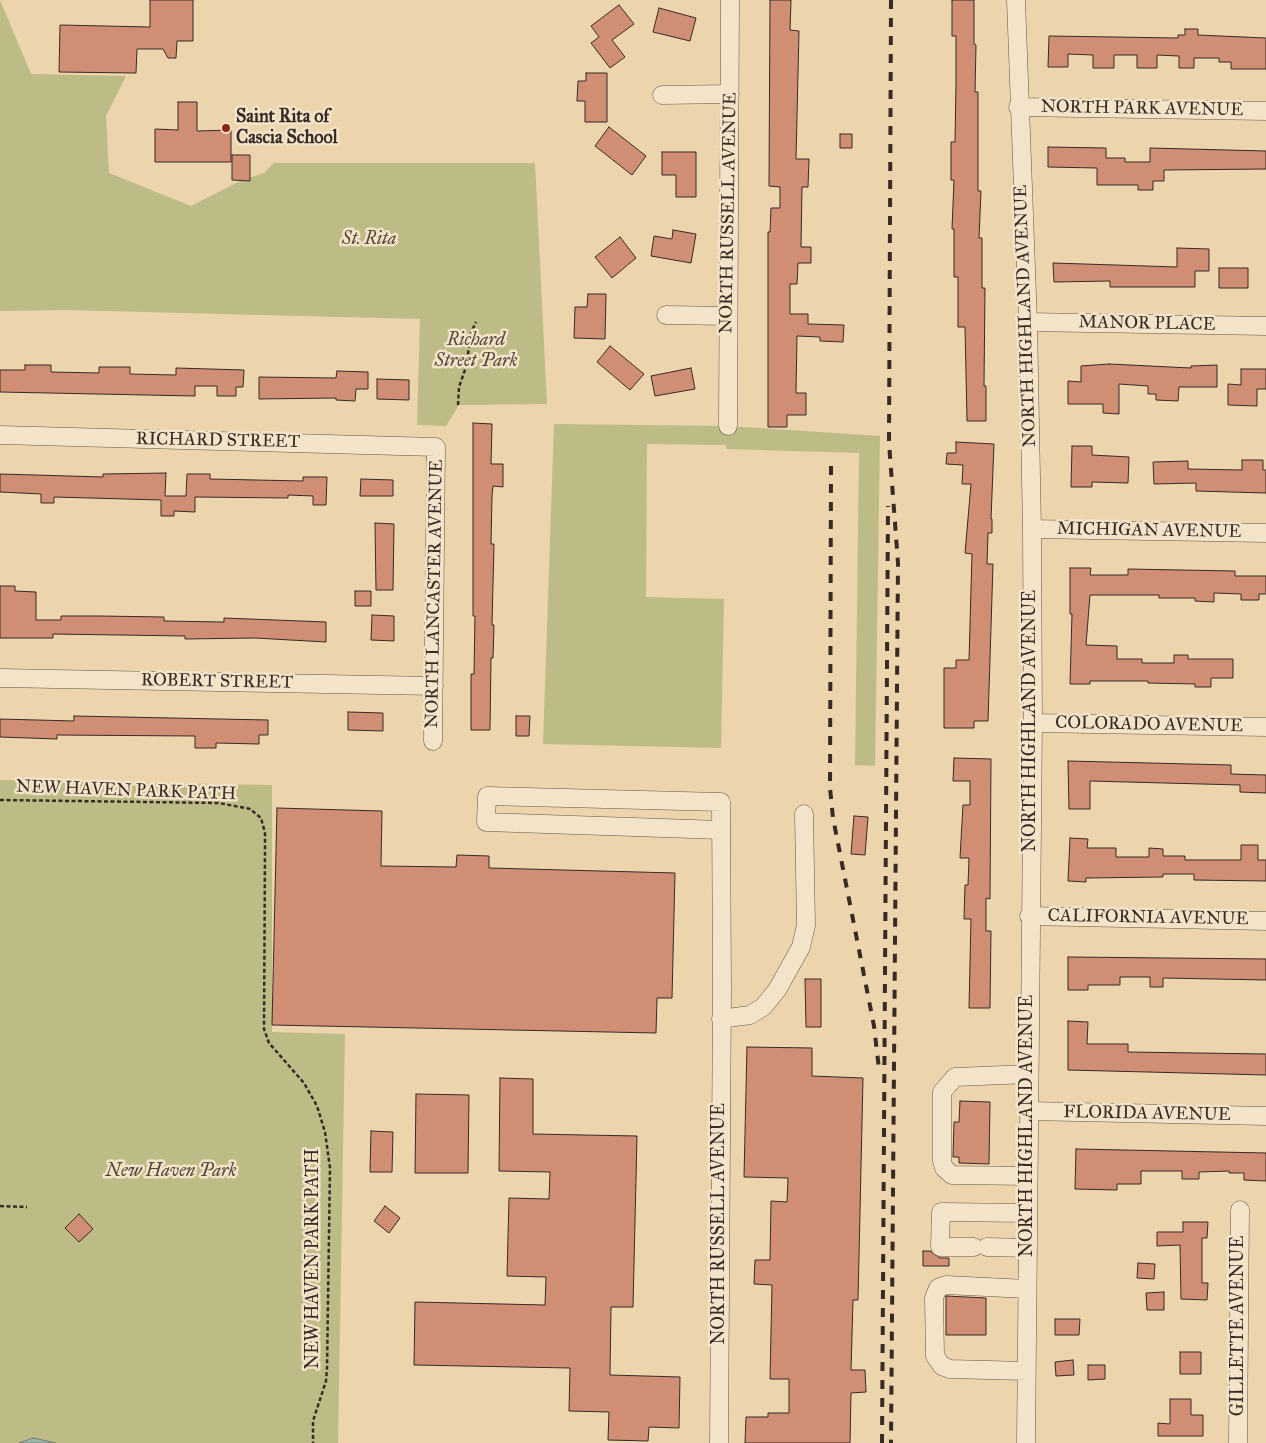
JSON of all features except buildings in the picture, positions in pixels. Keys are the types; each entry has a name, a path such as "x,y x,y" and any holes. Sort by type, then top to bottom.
{"street":[{"name":"NORTH RUSSELL AVENUE","path":"728,426 730,0"},
{"name":"NORTH HIGHLAND AVENUE","path":"1016,0 1018,107 1028,322 1032,529 1033,723 1029,916 1026,1443"},
{"path":"662,95 730,94"},
{"name":"NORTH PARK AVENUE","path":"1018,107 1266,111"},
{"path":"666,315 728,316"},
{"name":"MANOR PLACE","path":"1028,322 1266,326"},
{"name":"RICHARD STREET","path":"0,435 436,447"},
{"name":"NORTH LANCASTER AVENUE","path":"433,741 436,447"},
{"name":"MICHIGAN AVENUE","path":"1032,529 1266,534"},
{"name":"ROBERT STREET","path":"0,678 434,686"},
{"name":"COLORADO AVENUE","path":"1033,723 1266,727"},
{"name":"NORTH RUSSELL AVENUE","path":"719,1443 721,1012 721,830 721,802 488,796 486,822 721,830"},
{"path":"721,1012 750,1015 763,1007 778,990 801,947 806,924 804,814"},
{"name":"CALIFORNIA AVENUE","path":"1029,916 1266,921"},
{"path":"1028,1176 952,1175 944,1168 942,1161 942,1092 955,1077 1029,1074"},
{"name":"FLORIDA AVENUE","path":"1028,1111 1266,1116"},
{"name":"GILLETTE AVENUE","path":"1238,1443 1240,1210"},
{"path":"1028,1213 941,1212 940,1247 1028,1248"},
{"path":"1026,1371 950,1369 942,1366 935,1356 934,1298 938,1288 946,1285 1027,1289"}],"path":[{"path":"458,405 459,387 467,364 470,335 476,322"},
{"name":"NEW HAVEN PARK PATH","path":"0,800 219,803 250,809 260,818 265,833 266,851 264,1029 269,1043 304,1083 316,1106 325,1132 330,1168 327,1368 326,1381 314,1421 313,1443"},
{"path":"0,1206 27,1207"}],"green space":[{"name":"St. Rita","path":"0,0 31,74 126,76 106,116 109,173 191,206 242,180 264,173 274,163 535,163 547,404 459,405 446,426 417,425 420,319 65,310 0,311"},
{"path":"554,424 728,426 880,436 875,766 855,765 859,453 727,449 725,445 647,444 646,597 724,599 721,748 543,744"},
{"name":"New Haven Park","path":"0,780 272,785 272,1032 345,1034 338,1443 0,1443"}],"shaded area":[{"path":"33,1438 47,1441 56,1443 19,1443"}],"railway":[{"path":"891,0 889,443 898,563 891,1443"},
{"path":"831,466 830,788 833,818 874,1026 879,1069"},
{"path":"882,1443 888,506"}],"place":[{"name":"Saint Rita of Cascia School","path":"226,128"}],"park label":[{"name":"Richard Street Park","path":"476,351"}]}
